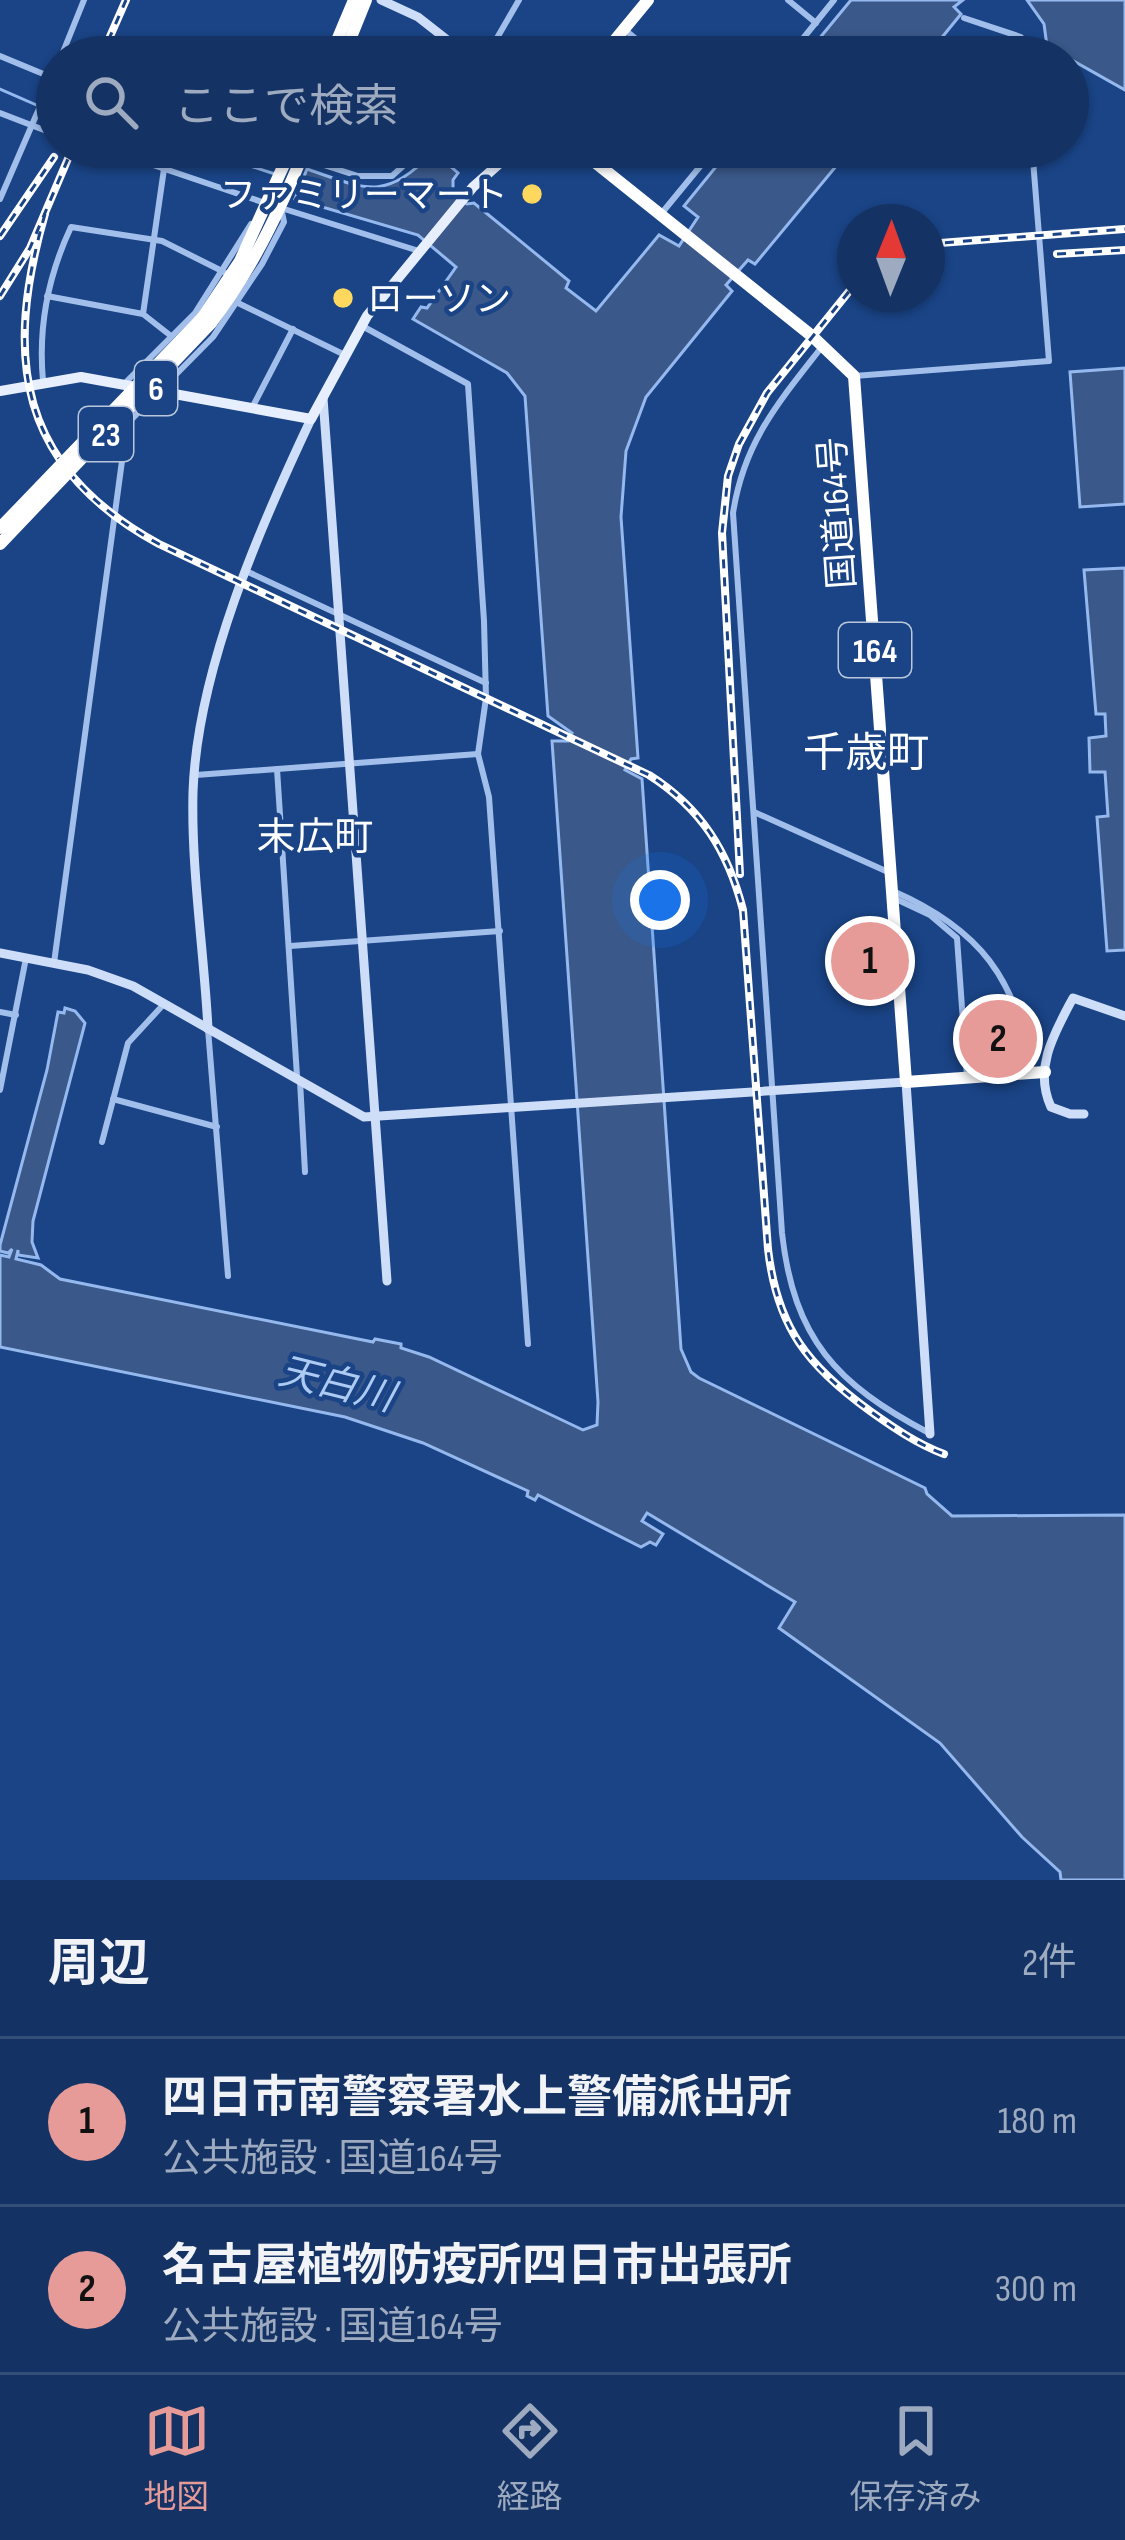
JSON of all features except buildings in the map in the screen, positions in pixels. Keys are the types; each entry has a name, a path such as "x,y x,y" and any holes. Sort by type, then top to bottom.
{"highway":[{"path":"339,36 354,0"},
{"path":"351,36 366,0"},
{"path":"618,36 648,0"},
{"name":"23","path":"278,205 277,185 287,168"},
{"name":"23","path":"0,544 207,320 278,205 291,168"},
{"path":"602,168 824,346 854,376"},
{"name":"23","path":"0,528 207,320"},
{"name":"国道164号","path":"854,376 906,1082"},
{"path":"906,1082 1038,1072"}],"main road":[{"path":"311,419 361,326 472,187 494,168"},
{"name":"6","path":"0,392 80,377 311,419"}],"street":[{"path":"70,36 85,0"},
{"path":"381,0 418,17 442,36"},
{"path":"498,36 519,0"},
{"path":"788,0 815,23"},
{"path":"805,36 834,0"},
{"path":"964,18 1015,36"},
{"path":"624,29 632,36"},
{"path":"0,56 36,74"},
{"path":"0,113 36,128"},
{"path":"1,196 36,117"},
{"path":"161,168 421,249"},
{"path":"338,168 358,176 392,176 401,168"},
{"path":"660,215 699,168"},
{"path":"854,376 1049,361 1034,168"},
{"path":"143,314 164,169"},
{"path":"124,384 195,313 255,215 278,205"},
{"path":"54,963 128,424 191,364 238,303 284,222 278,205"},
{"path":"43,382 47,296 71,227 153,240 224,272"},
{"path":"47,296 143,314 172,337"},
{"path":"238,303 345,355"},
{"path":"361,326 468,384 486,683 478,754 489,797 528,1344"},
{"path":"252,408 292,329"},
{"path":"824,346 752,442 733,513 785,1258 803,1324 826,1358 930,1434"},
{"path":"323,398 387,1281"},
{"path":"227,1276 196,852 196,775 215,673 246,571 311,419"},
{"path":"246,571 486,683"},
{"path":"196,775 478,754"},
{"path":"277,769 304,1172"},
{"path":"754,812 890,873"},
{"path":"892,894 946,917 991,960 1021,1017 1051,1106 1084,1114"},
{"path":"892,894 930,915 957,938 967,1077"},
{"path":"290,946 500,931"},
{"path":"0,953 109,976 166,1002 364,1117 906,1082 930,1434"},
{"path":"0,1090 26,958"},
{"path":"1038,1072 1073,998 1125,1016"},
{"path":"102,1142 128,1043 166,1002"},
{"path":"0,1012 16,1015"},
{"path":"113,1100 217,1127"}],"water":[{"path":"851,0 963,0 954,7 961,14 943,36 821,36"},
{"path":"1027,0 1125,0 1125,90 1089,70 1089,36 1046,36 1044,24"},
{"name":"天白川","path":"416,168 452,168 458,173 453,196 474,203 569,281 566,288 596,311 659,235 679,246 698,217 684,206 715,168 835,168 755,264 748,260 726,285 732,291 646,397 626,451 621,517 638,758 631,759 625,770 642,779 681,1349 691,1372 699,1378 925,1488 952,1516 1125,1515 1125,1880 1061,1880 1060,1872 1022,1837 940,1743 779,1628 795,1602 647,1513 642,1521 663,1534 656,1545 650,1542 641,1547 423,1443 345,1417 0,1347 0,1255 9,1257 12,1249 0,1251 0,1245 58,1012 64,1013 65,1008 85,1023 33,1221 32,1242 38,1258 18,1255 18,1250 16,1259 41,1265 60,1279 401,1344 401,1348 583,1430 597,1425 552,741 568,741 572,733 548,716 525,396 507,373 413,319 421,307 427,308 456,267 418,235 295,199 307,169 374,187 388,185"},
{"path":"1125,368 1125,504 1080,507 1070,372"},
{"path":"1125,568 1125,950 1107,951 1097,817 1108,816 1105,772 1090,772 1089,738 1106,736 1105,714 1096,714 1084,570"}],"waterway":[{"path":"0,89 36,105"},
{"path":"256,168 275,174"}],"railway":[{"path":"110,36 126,0"},
{"path":"0,236 46,168"},
{"path":"0,296 30,248 64,168"},
{"path":"45,214 26,315 26,361 33,404 50,443 76,480 112,514 159,544 649,775 684,802 710,833 743,910 768,1249 779,1301 799,1343 829,1378 897,1429 944,1454"},
{"path":"945,243 1125,229"},
{"path":"1057,254 1125,250"},
{"path":"740,874 722,533 728,476 739,444 767,393 837,306"}],"place":[{"name":"ファミリーマート","path":"532,194"},
{"name":"ローソン","path":"343,298"},
{"name":"四日市南警察署水上警備派出所","path":"870,961"},
{"name":"名古屋植物防疫所四日市出張所","path":"998,1039"}],"district":[{"name":"千歳町","path":"866,752"},
{"name":"末広町","path":"315,836"}]}
